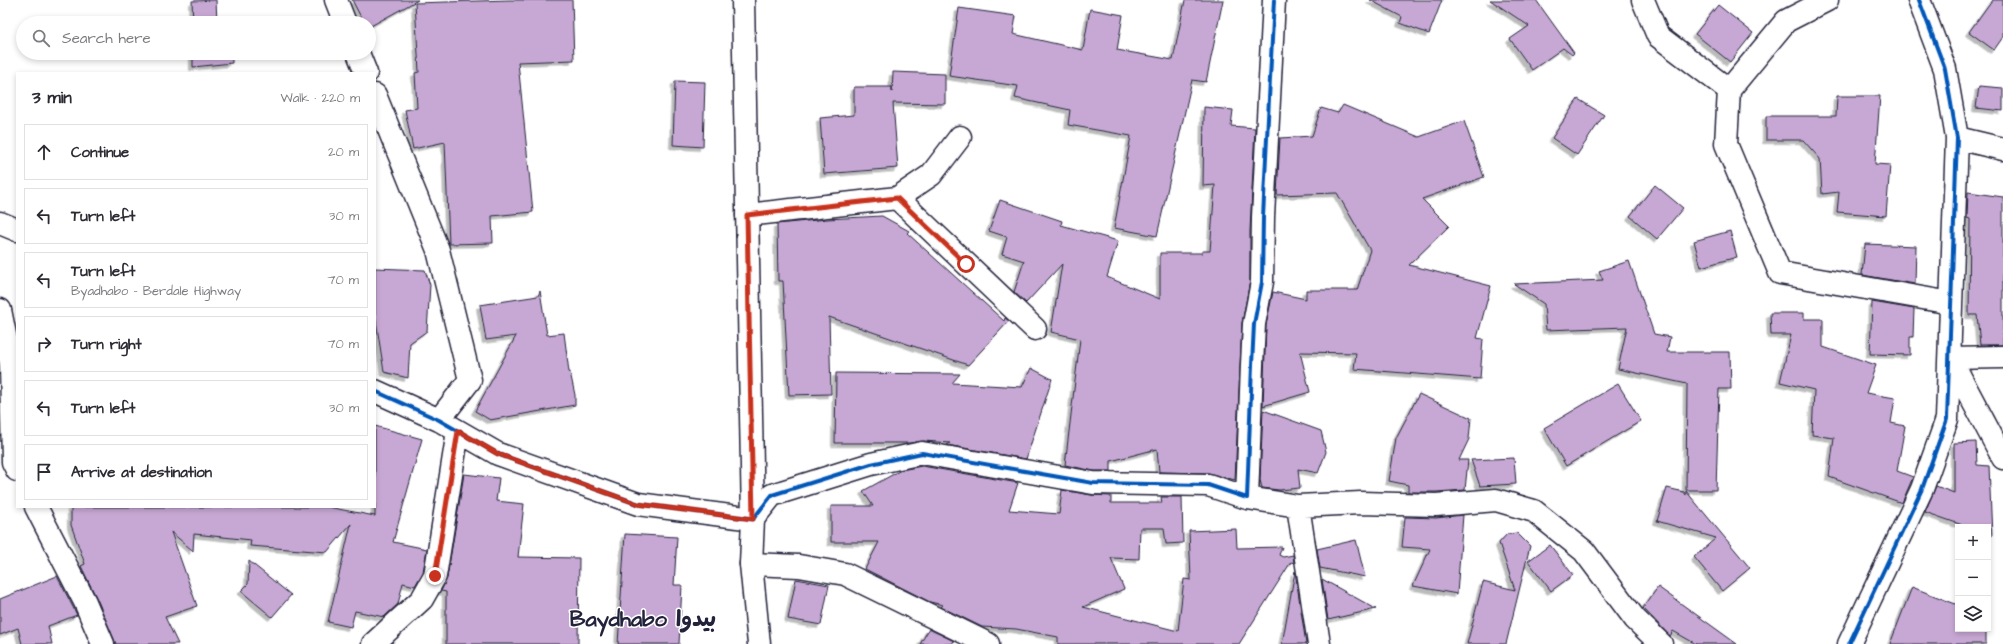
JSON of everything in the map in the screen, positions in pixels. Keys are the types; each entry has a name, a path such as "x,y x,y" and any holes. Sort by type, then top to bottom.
{"street":[{"path":"336,0 343,16"},
{"path":"743,0 753,519 752,564 759,644"},
{"path":"1247,498 1254,324 1262,282 1263,217 1274,0"},
{"path":"1643,0 1658,36 1729,90"},
{"path":"1827,0 1786,21 1729,90 1726,144 1780,273 1951,303"},
{"path":"1849,644 1922,489 1947,419 1957,138 1945,69 1919,0"},
{"path":"361,60 366,72"},
{"path":"376,97 438,250 470,380 439,420"},
{"path":"747,215 897,198 931,175 960,137"},
{"path":"1957,138 2003,149"},
{"path":"897,198 1035,329"},
{"path":"0,222 16,230"},
{"path":"0,310 11,364 13,462 16,468"},
{"path":"1950,358 2003,357"},
{"path":"1950,358 2003,458"},
{"path":"376,391 439,420 498,454 638,504 753,519"},
{"path":"373,644 422,599 435,576 458,431"},
{"path":"753,519 772,495 871,464 922,453 1093,483 1208,485 1247,498 1298,506 1361,503 1436,505 1496,500 1534,511 1584,550 1635,619 1661,644"},
{"path":"1298,506 1319,644"},
{"path":"37,508 85,602 104,644"},
{"path":"752,564 799,566 845,574 988,644"}],"building":[{"path":"216,0 217,16 193,16 192,1"},
{"path":"352,0 418,0 376,23 376,16 360,16"},
{"path":"509,0 572,0 574,60 518,62 533,212 492,216 493,243 449,244 445,142 413,149 405,110 417,108 415,73 419,72 415,3"},
{"path":"1185,0 1223,0 1206,82 1192,80 1157,236 1114,228 1131,136 1068,125 1070,110 1015,98 1018,86 949,76 959,8 1016,16 1013,34 1083,50 1090,9 1123,15 1117,50 1173,60"},
{"path":"1370,0 1442,0 1429,34 1400,23 1402,17"},
{"path":"1490,0 1536,0 1574,53 1572,55 1563,48 1532,70 1510,39 1529,26"},
{"path":"1992,0 2003,0 2003,37 1994,50 1969,32"},
{"path":"1718,5 1753,33 1730,62 1695,34"},
{"path":"193,60 232,60 232,63 193,67"},
{"path":"893,72 945,74 945,104 893,103 898,168 824,174 820,118 854,115 854,87 892,87 892,92"},
{"path":"675,81 705,82 703,147 673,145"},
{"path":"1979,86 2003,88 2003,111 1976,108"},
{"path":"1837,96 1880,96 1875,164 1890,165 1886,216 1837,212 1839,192 1822,194 1820,159 1803,140 1766,140 1766,116 1836,116"},
{"path":"1578,99 1604,115 1577,155 1552,138"},
{"path":"1343,105 1419,137 1464,121 1484,177 1422,199 1449,226 1409,265 1491,286 1477,338 1483,339 1480,379 1354,369 1356,353 1300,352 1310,392 1263,406 1266,325 1273,292 1306,299 1306,290 1357,290 1370,250 1337,193 1277,195 1280,138 1312,136 1321,108 1338,113"},
{"path":"1204,107 1233,110 1231,126 1255,128 1250,231 1250,281 1242,323 1235,480 1208,473 1159,472 1157,449 1111,461 1111,471 1094,471 1065,465 1080,339 1051,332 1062,264 1026,303 1014,292 1024,261 1002,254 1007,237 989,231 1000,200 1062,221 1061,225 1118,241 1107,277 1160,299 1160,253 1202,253 1202,251 1210,251 1215,185 1203,186"},
{"path":"1655,185 1683,208 1657,239 1630,216"},
{"path":"1968,192 2003,197 2003,345 1980,345 1977,315 1969,315 1970,219 1967,218"},
{"path":"882,216 909,231 907,233 1004,321 1005,318 1009,321 968,365 829,317 831,394 789,395 783,281 778,281 777,224"},
{"path":"1730,231 1737,257 1701,267 1694,241"},
{"path":"1865,244 1916,246 1915,284 1862,275"},
{"path":"1629,261 1654,334 1670,337 1667,352 1730,352 1731,389 1719,389 1716,490 1686,490 1687,384 1618,369 1627,327 1546,330 1544,304 1514,284 1603,280 1599,271"},
{"path":"376,268 425,270 430,285 427,331 410,343 408,378 384,372 376,320"},
{"path":"540,291 547,335 564,333 569,372 575,395 575,405 490,420 475,411 516,336 486,340 480,305 538,296"},
{"path":"1872,302 1914,309 1913,337 1910,337 1910,355 1870,354"},
{"path":"1770,313 1804,313 1804,319 1823,319 1823,347 1876,365 1866,393 1895,398 1891,423 1905,426 1897,471 1913,477 1902,503 1829,477 1834,438 1812,435 1814,390 1780,382 1791,335 1771,335"},
{"path":"1031,368 1052,379 1026,459 947,445 950,443 924,441 910,443 835,443 836,373 960,374 952,383 1022,387"},
{"path":"1618,384 1641,421 1566,466 1544,428"},
{"path":"1419,394 1471,418 1469,439 1459,460 1468,460 1465,490 1408,492 1408,485 1389,481 1396,438"},
{"path":"1263,410 1321,431 1326,452 1318,473 1298,469 1300,488 1279,490 1262,488 1260,480"},
{"path":"376,426 422,439 393,542 427,549 423,572 415,586 403,583 398,604 384,617 355,611 351,627 328,622 351,524 327,552 250,546 251,540 194,534 193,551 171,532 197,606 165,617 178,644 116,644 81,566 85,564 71,525 71,508 333,508 375,516"},
{"path":"1976,442 1977,465 1989,466 1992,536 1991,524 1959,524 1925,512 1936,486 1954,493 1954,443"},
{"path":"1514,458 1516,484 1480,486 1471,460"},
{"path":"922,466 1018,483 1009,510 1059,514 1062,490 1091,495 1111,496 1111,503 1162,503 1161,497 1182,497 1183,543 1166,544 1164,528 1140,528 1139,559 1111,558 1124,589 1083,607 1178,631 1184,579 1191,580 1189,531 1236,529 1237,548 1282,547 1279,555 1283,557 1293,555 1294,563 1291,562 1239,644 1058,644 1058,637 1016,629 982,627 941,607 943,605 930,602 865,569 879,542 831,542 831,506 873,506 863,491 901,470"},
{"path":"464,474 499,478 496,501 524,504 518,557 579,558 578,644 446,644 446,592 441,591 447,578"},
{"path":"1667,488 1684,492 1686,495 1686,491 1750,568 1722,591 1694,557 1716,538 1657,521"},
{"path":"1463,515 1457,594 1413,586 1430,549 1402,547 1405,517 1436,518"},
{"path":"1517,533 1530,546 1506,644 1467,644 1483,582 1515,590 1499,543 1507,534"},
{"path":"625,534 677,537 674,585 682,585 679,644 618,644"},
{"path":"1356,540 1365,577 1320,568 1317,549"},
{"path":"1550,545 1573,575 1551,591 1528,561"},
{"path":"249,561 291,595 272,617 241,591 248,584"},
{"path":"1295,571 1306,644 1282,644"},
{"path":"57,576 77,615 48,626 52,644 22,644 18,628 0,635 0,599"},
{"path":"796,579 829,585 821,625 788,619"},
{"path":"1322,579 1376,609 1328,620"},
{"path":"1658,587 1737,644 1696,644 1673,631 1670,636 1643,608"},
{"path":"1912,587 1955,604 1955,632 1986,632 1986,644 1890,644"},
{"path":"929,629 954,641 952,644 920,644"}],"cycle path":[{"path":"376,391 439,420 498,454 638,504 753,519 772,495 871,464 922,453 1093,483 1208,485 1247,498 1254,324 1262,282 1263,217 1274,0"},
{"path":"1849,644 1922,489 1947,419 1957,138 1945,69 1919,0"}],"district":[{"name":"Baydhabo بيدوا","path":"643,619"}],"route":[{"path":"435,576 458,431 498,454 525,462 638,504 753,519 747,215 897,198 966,264"}]}
